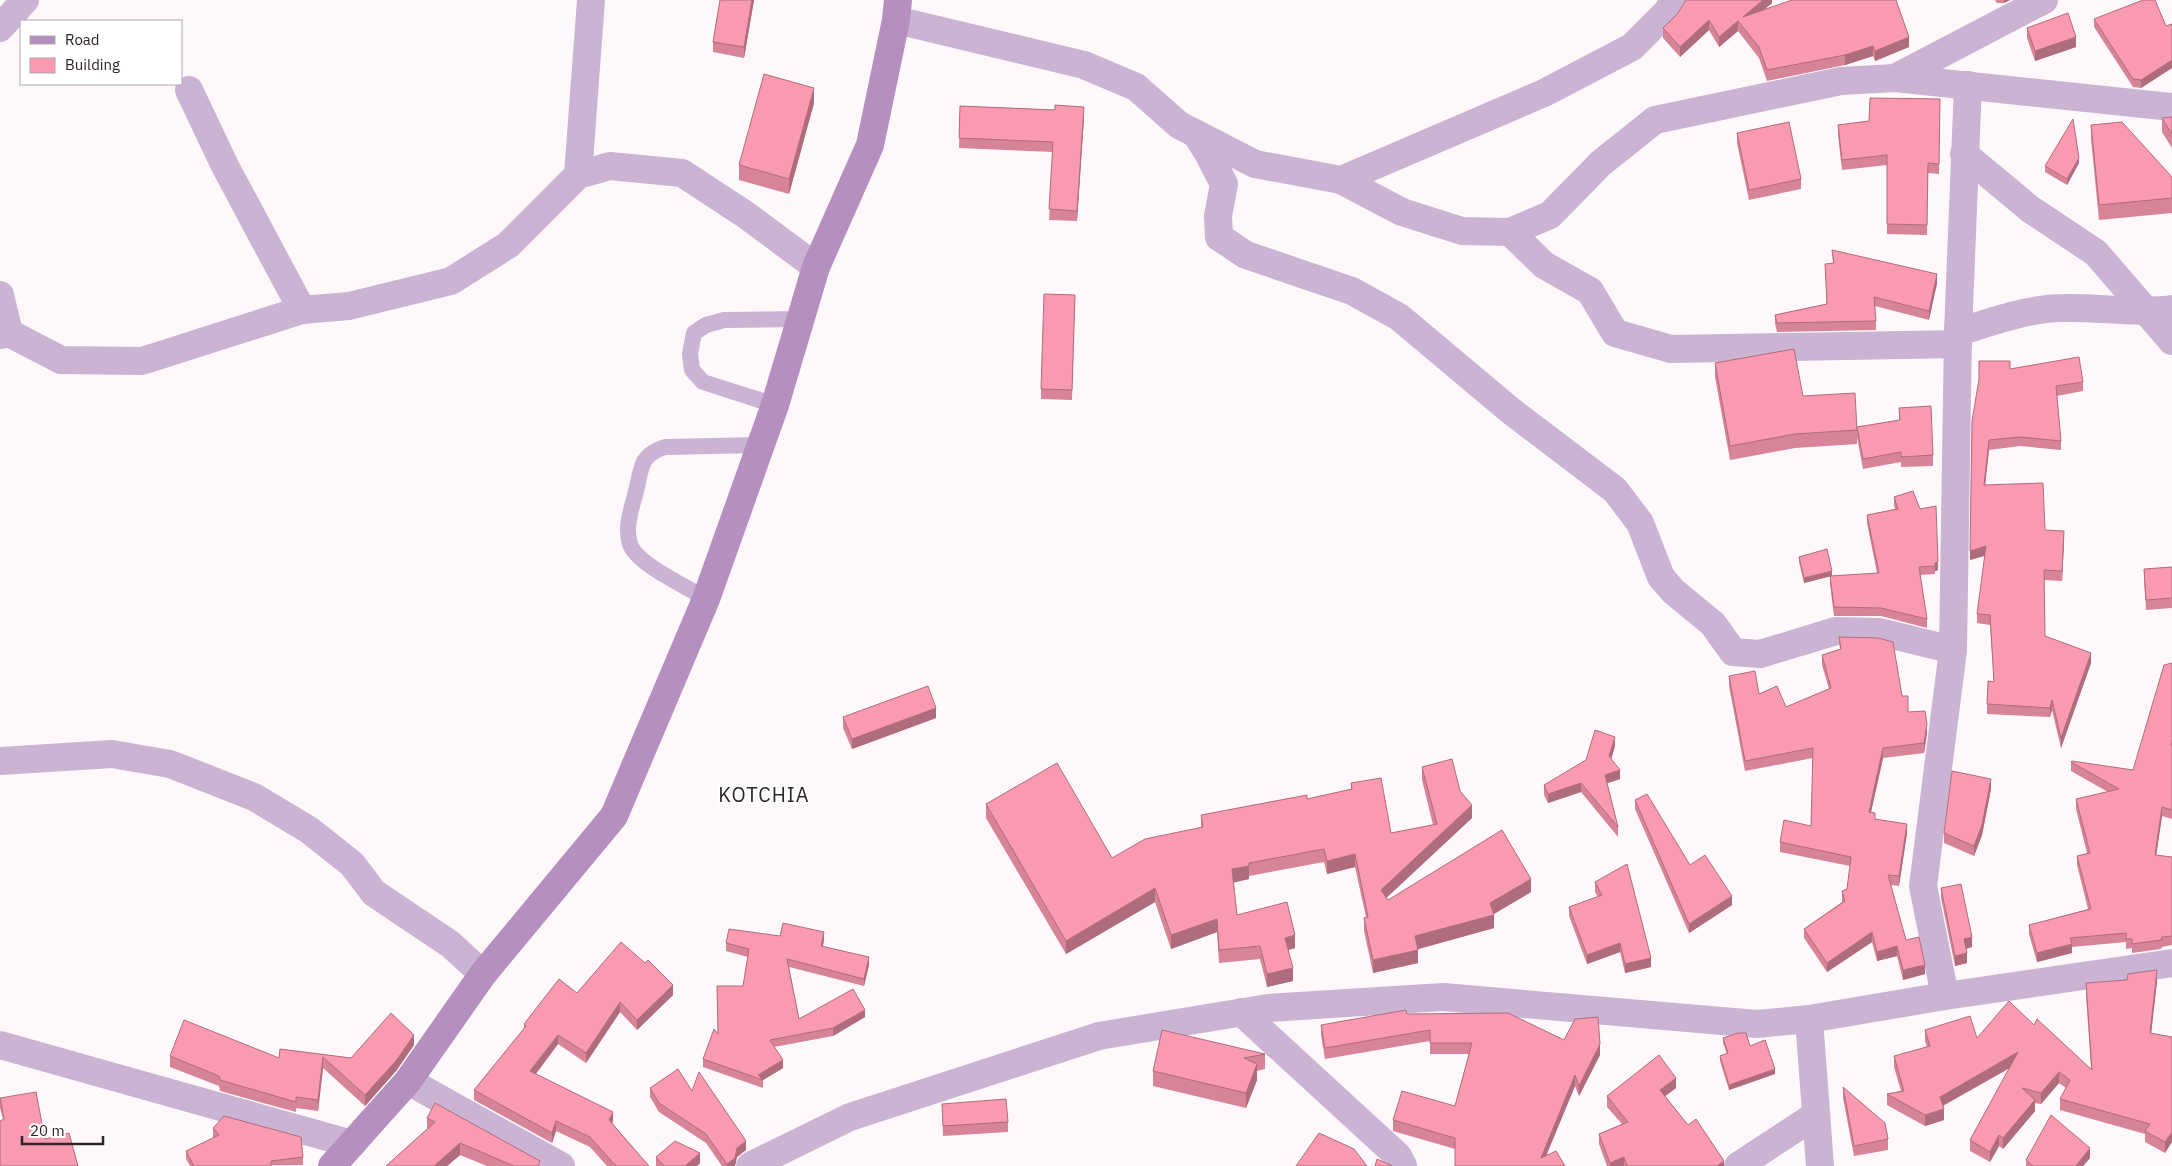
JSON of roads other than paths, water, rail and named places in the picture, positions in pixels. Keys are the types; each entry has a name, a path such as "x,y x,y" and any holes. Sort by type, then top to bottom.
{"main road":[{"path":"332,1166 408,1081 483,974 614,816 706,599 775,405 816,267 870,145 897,10"}],"street":[{"path":"0,28 25,0"},
{"path":"578,175 590,0"},
{"path":"1341,180 1544,93 1632,47 1667,12 1674,0"},
{"path":"1895,78 2044,0"},
{"path":"897,10 989,41 1084,66 1136,87 1179,125 1255,164 1341,180 1402,212 1462,231 1510,232 1550,215 1601,164 1655,120 1841,81 1895,78 2172,107"},
{"path":"1945,996 1923,886 1953,650 1958,338 1968,85"},
{"path":"188,90 225,166 302,310"},
{"path":"1196,134 1224,184 1218,216 1219,237 1246,255 1352,291 1399,317 1511,411 1615,490 1640,523 1661,577 1673,590 1713,624 1733,652 1760,654 1836,631 1880,632 1953,650"},
{"path":"1964,154 2030,209 2096,253 2160,310 2172,341"},
{"path":"0,294 4,334 61,360 142,362 302,310 349,306 451,281 508,245 578,175 610,166 682,173 746,215 816,267"},
{"path":"1510,232 1544,265 1590,291 1615,333 1671,349 1958,338 2032,312 2062,308 2160,310"},
{"path":"0,761 112,754 170,764 254,798 309,830 352,864 374,893 450,944 483,974"},
{"path":"750,1166 850,1117 1099,1036 1268,1008 1443,997 1757,1024 1809,1019 1945,996 2172,963"},
{"path":"1241,1012 1398,1156 1403,1166"},
{"path":"1809,1019 1820,1166"},
{"path":"0,1045 352,1144"},
{"path":"408,1081 561,1166"},
{"path":"1738,1166 1816,1115"}],"lane":[{"path":"775,405 703,382 692,370 690,354 694,333 706,325 724,320 799,319"},
{"path":"706,599 640,559 630,544 628,525 642,464 651,452 665,447 760,445"}],"district":[{"name":"KOTCHIA","path":"764,794"}]}
